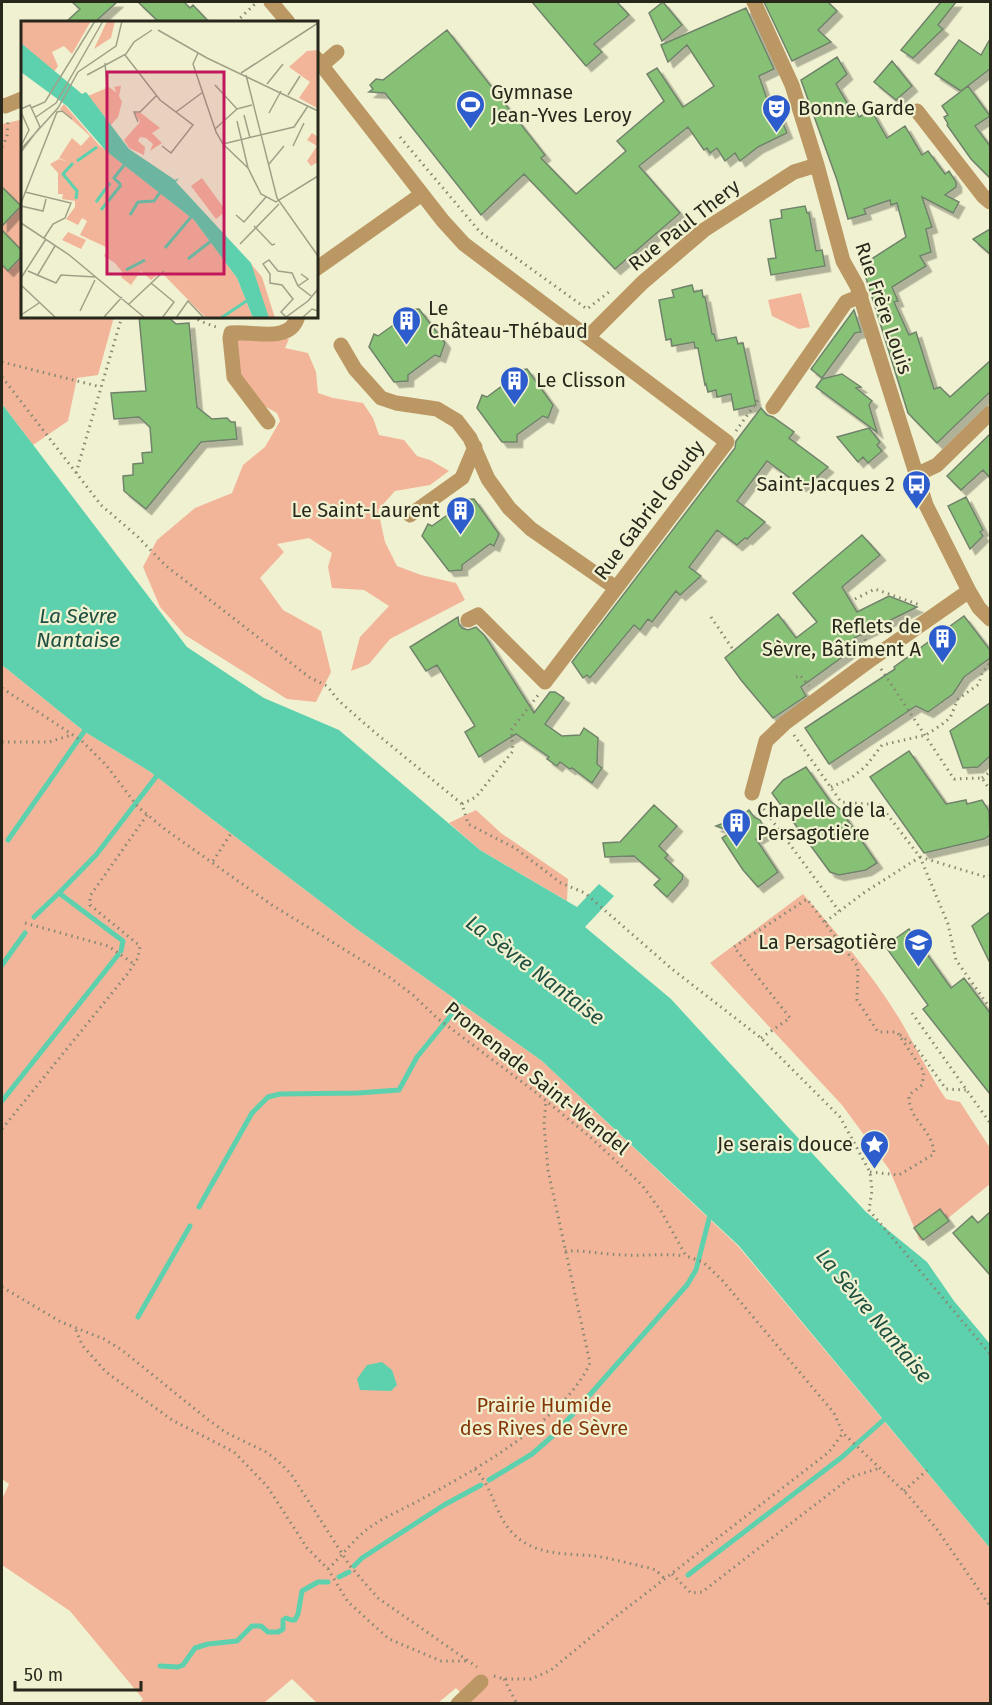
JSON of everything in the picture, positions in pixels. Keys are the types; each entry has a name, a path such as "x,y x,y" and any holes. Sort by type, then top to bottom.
{"street":[{"path":"271,2 287,21"},
{"name":"Rue Frère Louis","path":"754,2 792,85 843,261 861,296 926,505 969,591 985,607 990,619"},
{"path":"319,62 337,52"},
{"name":"Rue Gabriel Goudy","path":"319,62 451,230 471,250 589,336 727,442 545,682"},
{"path":"3,106 21,99"},
{"path":"917,111 990,202"},
{"name":"Rue Paul Thery","path":"589,336 642,283 704,230 794,172 817,165"},
{"path":"318,268 422,194"},
{"path":"772,407 846,302 861,296"},
{"path":"268,422 234,377 231,333 269,335 285,333 296,324 298,318"},
{"path":"341,345 355,369 381,398 396,403 437,409 457,421 475,447 488,479 509,508 531,529 616,588"},
{"path":"916,475 937,465 990,412"},
{"path":"410,515 462,478 475,447"},
{"path":"462,478 488,479"},
{"path":"752,793 766,741 871,652 969,591"},
{"path":"468,620 478,615 545,682"},
{"path":"458,1704 485,1678"}],"path":[{"path":"237,21 258,2"},
{"path":"2,147 7,137 9,122 3,106"},
{"path":"398,135 480,232 587,309 615,287"},
{"path":"76,473 121,318"},
{"path":"196,318 231,333"},
{"path":"2,362 101,387"},
{"path":"2,377 101,505 137,536 165,565 309,677 327,686 372,730 462,804 468,824 515,848 561,883 585,893 672,969 761,1038 840,1117 870,1172 872,1190 869,1210 990,1354"},
{"path":"855,599 875,589 923,607"},
{"path":"711,617 734,651"},
{"path":"862,634 871,652 954,779 982,778 990,772"},
{"path":"831,787 850,779 866,766 882,746 926,735 950,718 958,699 979,684 982,673 990,663"},
{"path":"796,677 800,675 810,689"},
{"path":"462,804 476,797 513,751 511,730 537,697 545,682"},
{"name":"Promenade Saint-Wendel","path":"2,688 82,741 106,765 128,796 147,815 272,904 389,977 413,995 437,1018 589,1136 642,1185 662,1210 689,1257"},
{"path":"786,723 841,802 880,805 920,857 948,924 956,960 990,1008"},
{"path":"2,742 49,742 73,735"},
{"path":"982,778 990,790"},
{"path":"752,793 839,912"},
{"path":"2,1130 134,964 140,946 90,905 90,896 147,815"},
{"path":"212,861 232,832"},
{"path":"920,857 990,876"},
{"path":"824,922 920,857"},
{"path":"761,1038 790,1018 734,947 807,899 858,967 857,1000 878,1032 897,1032 916,1047 946,1089 966,1090"},
{"path":"25,923 108,946 134,964"},
{"path":"912,1013 990,1124"},
{"path":"870,1172 899,1175 934,1154 933,1142 908,1107 909,1095 922,1085 924,1072 897,1032"},
{"path":"328,1569 353,1541 374,1525 475,1470 555,1410 583,1379 590,1363 548,1170 544,1124 546,1101"},
{"path":"565,1251 585,1250 627,1256 668,1253 703,1262 722,1280 821,1397 834,1413 843,1434 904,1491 936,1527 990,1606"},
{"path":"2,1287 75,1329 104,1339 122,1350 225,1432 266,1452 278,1461 291,1474 342,1555 378,1598 469,1661 485,1678 531,1679 551,1670 829,1452 843,1434"},
{"path":"75,1329 82,1345 106,1372 172,1420 234,1452 267,1486 307,1548 328,1569 348,1602 389,1639 441,1661 469,1661"},
{"path":"672,1574 691,1593 702,1592 851,1477 880,1468"},
{"path":"475,1470 482,1476 501,1520 516,1537 529,1546 553,1552 599,1557 655,1570 665,1579"},
{"path":"904,1491 927,1470"},
{"path":"504,1679 517,1704"}],"green space":[{"path":"21,120 21,318 114,318 98,375 77,378 68,421 33,445 2,404 2,124"},
{"path":"801,293 810,327 799,329 772,316 768,300"},
{"path":"262,331 289,339 285,348 308,353 316,372 318,393 363,403 373,418 379,435 404,440 417,456 430,460 449,471 430,485 395,491 378,510 385,542 397,566 421,575 456,583 465,600 390,639 369,664 351,671 360,637 389,606 364,590 332,588 328,567 332,553 309,538 277,544 284,552 260,578 283,610 321,631 331,672 316,702 287,699 185,635 160,607 143,567 157,540 195,508 232,493 243,465 265,447 280,421 277,413 240,393 234,338"},
{"name":"Prairie Humide des Rives de Sèvre","path":"2,665 85,732 149,771 358,930 542,1061 738,1246 990,1548 990,1703 472,1704 456,1688 438,1703 318,1704 292,1679 264,1703 140,1703 143,1699 70,1611 2,1565 2,1499 9,1484 2,1479"},
{"path":"476,810 501,833 568,879 567,901 480,850 449,823"},
{"path":"803,894 866,970 899,1018 946,1099 960,1102 990,1148 990,1184 920,1241 889,1169 842,1105 710,963"}],"water":[{"name":"La Sèvre Nantaise","path":"2,404 187,647 264,698 339,730 480,850 577,907 599,884 614,896 585,927 671,999 866,1212 927,1262 954,1301 990,1344 990,1548 739,1246 542,1061 358,930 149,771 85,732 2,665"},
{"path":"382,1362 392,1370 397,1385 391,1391 360,1390 357,1379 367,1365"}],"building":[{"path":"72,2 117,2 96,21 67,21 80,9"},
{"path":"138,2 184,2 190,8 193,5 208,21 158,21"},
{"path":"532,2 617,2 629,15 594,44 602,52 586,66"},
{"path":"663,2 682,25 662,41 649,13"},
{"path":"764,2 828,2 837,11 818,30 831,42 792,61"},
{"path":"941,2 956,2 938,25 943,29 913,58 901,50"},
{"path":"746,8 774,69 759,76 768,102 773,99 787,133 758,147 740,161 735,153 725,161 717,148 710,153 707,148 704,150 688,127 639,166 680,213 615,269 524,174 481,215 385,93 369,92 373,89 370,85 376,79 383,80 447,30 545,155 541,158 576,194 626,151 617,141 664,101 647,74 657,68 683,107 714,86 687,45 668,62 661,45"},
{"path":"990,39 990,69 961,91 935,74 959,40 981,55"},
{"path":"837,57 847,74 836,84 853,113 856,111 859,117 871,110 887,138 905,126 922,155 928,151 945,174 949,171 956,182 956,187 945,195 959,202 953,213 922,197 932,227 926,229 931,252 920,256 926,266 892,287 898,301 894,302 909,335 916,332 934,389 940,387 950,397 990,361 990,392 937,443 908,413 862,265 906,237 897,203 891,205 890,200 864,209 866,214 848,219 837,180 801,80"},
{"path":"892,61 912,86 896,100 874,82"},
{"path":"968,86 990,116 975,126 990,146 990,178 971,159 947,125 944,117 948,115 942,106"},
{"path":"2,187 21,206 2,226"},
{"path":"805,206 809,213 816,251 822,250 825,266 771,275 768,259 776,258 770,220 782,218 781,210"},
{"path":"990,229 990,254 973,239"},
{"path":"2,230 21,250 21,257 8,271 2,265"},
{"path":"692,285 694,292 702,290 703,297 705,297 712,334 716,341 736,337 738,344 743,343 756,405 734,410 731,394 717,397 716,390 708,392 698,348 695,348 694,342 672,346 671,339 666,340 659,300 674,297 672,290"},
{"name":"Le Château-Thébaud","path":"419,309 445,343 440,357 435,355 408,375 408,381 394,382 369,347 374,334 378,336 406,316 404,310"},
{"path":"854,310 861,332 855,333 822,378 811,369"},
{"path":"139,318 169,318 176,324 189,323 197,407 212,419 227,418 235,422 237,439 201,442 146,509 124,491 123,476 133,475 133,464 143,463 142,453 152,452 150,427 139,417 114,419 111,393 146,391"},
{"name":"Le Clisson","path":"527,369 553,405 548,418 543,416 517,435 517,442 502,442 477,408 482,395 487,397 514,377 513,371"},
{"path":"842,374 861,387 856,388 872,401 869,405 877,432 816,387 822,379"},
{"path":"761,408 767,415 794,432 789,438 828,467 807,486 803,483 801,486 767,461 737,501 765,522 737,545 717,530 689,567 701,576 680,595 676,591 652,622 648,619 640,630 634,625 590,678 587,675 583,678 572,662 735,448 736,441"},
{"path":"869,428 880,442 877,445 882,451 868,463 863,457 858,462 837,437"},
{"path":"990,434 990,478 983,470 961,490 947,476"},
{"path":"966,497 983,530 980,532 983,536 970,549 948,506"},
{"name":"Le Saint-Laurent","path":"474,499 499,534 494,546 490,544 462,565 462,570 449,571 422,536 428,524 432,526 461,505 460,500"},
{"path":"862,535 880,555 842,587 857,612 889,596 917,607 854,638 859,645 801,687 806,696 773,718 725,658 778,614 796,638 817,622 793,593"},
{"path":"964,616 990,650 990,658 964,677 953,694 928,712 916,706 829,764 805,728 895,669 894,667"},
{"path":"458,617 462,628 468,630 476,627 485,636 534,713 550,692 555,692 564,698 545,724 562,736 580,735 584,728 598,738 597,764 602,768 592,783 560,762 557,766 547,759 549,757 516,734 479,757 465,732 475,726 437,665 426,671 410,647"},
{"path":"990,703 990,756 978,767 963,768 950,731"},
{"path":"909,751 946,804 966,800 967,804 982,800 989,811 990,835 984,839 924,853 870,777"},
{"path":"806,767 830,801 840,809 877,863 866,870 839,875 830,872 772,793 783,780"},
{"path":"654,805 677,826 659,846 668,855 665,858 683,875 682,880 667,897 654,885 660,879 634,856 605,857 603,843 620,842"},
{"name":"Chapelle de la Persagotière","path":"749,810 754,817 760,820 767,833 756,839 778,872 758,887 743,870 722,838 731,832 716,826 739,817"},
{"path":"990,912 990,963 972,926"},
{"path":"909,929 951,988 964,978 990,1013 990,1094 923,1009 928,1005 885,946"},
{"path":"940,1209 949,1221 923,1240 914,1228"},
{"path":"990,1212 990,1275 953,1233 972,1216 978,1223"}],"waterway":[{"path":"8,840 88,726"},
{"path":"121,951 123,941 59,893 96,855 159,773"},
{"path":"34,917 59,893"},
{"path":"2,965 25,933"},
{"path":"2,1101 118,955"},
{"path":"199,1207 252,1113 268,1097 280,1094 399,1090 417,1057 462,998"},
{"path":"489,1480 532,1454 556,1433 687,1285 696,1270 711,1211"},
{"path":"138,1317 190,1226"},
{"path":"688,1575 842,1457 888,1416"},
{"path":"354,1566 362,1558 444,1505 481,1485"},
{"path":"339,1577 349,1572"},
{"path":"160,1666 183,1665 195,1648 208,1644 237,1641 252,1626 261,1626 268,1632 278,1632 283,1629 283,1620 286,1618 295,1620 302,1591 318,1582 328,1582"}],"place":[{"name":"Gymnase Jean-Yves Leroy","path":"470,130"},
{"name":"Bonne Garde","path":"777,134"},
{"name":"Le Château-Thébaud","path":"407,346"},
{"name":"Le Clisson","path":"515,406"},
{"name":"Saint-Jacques 2","path":"916,510"},
{"name":"Le Saint-Laurent","path":"461,536"},
{"name":"Reflets de Sèvre, Bâtiment A","path":"942,664"},
{"name":"Chapelle de la Persagotière","path":"736,848"},
{"name":"La Persagotière","path":"918,968"},
{"name":"Je serais douce","path":"874,1170"}]}
